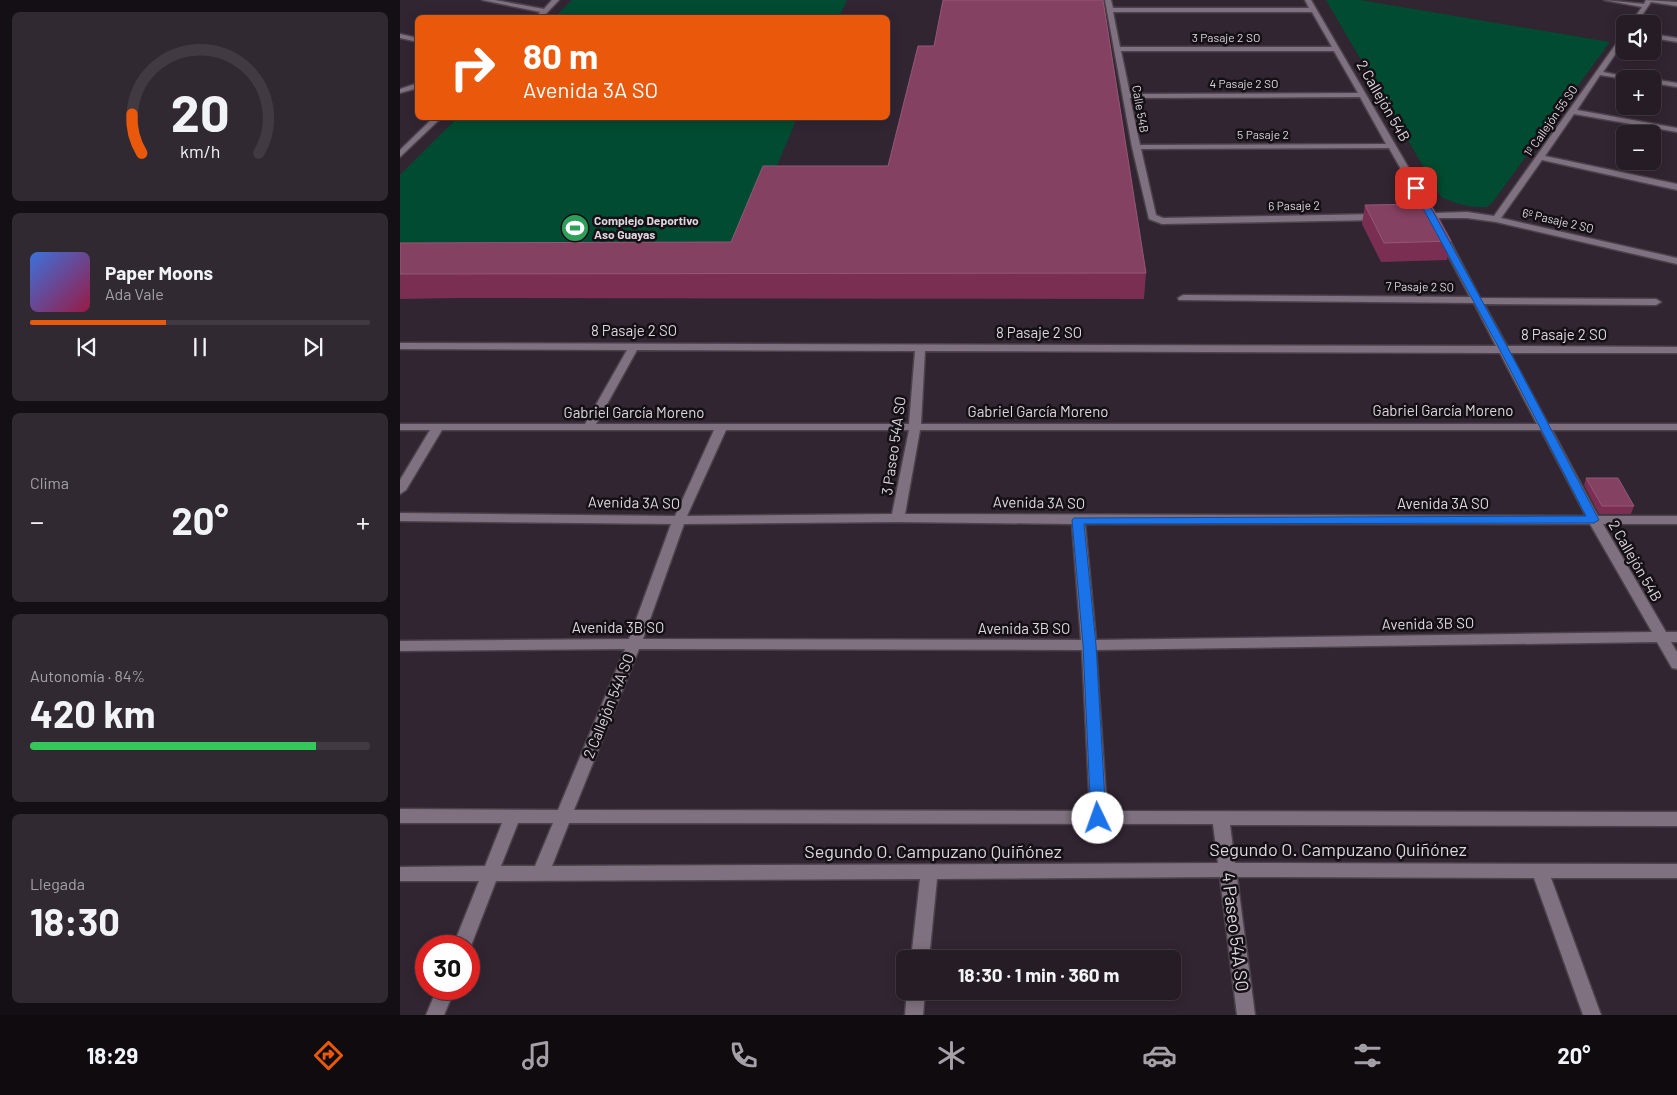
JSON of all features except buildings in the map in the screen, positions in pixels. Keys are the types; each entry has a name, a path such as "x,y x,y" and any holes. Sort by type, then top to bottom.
{"street":[{"path":"485,0 546,10"},
{"path":"541,15 556,0"},
{"name":"Calle 54B","path":"1108,0 1136,147 1152,217 1156,219"},
{"name":"2 Callejón 54B","path":"1308,0 1432,216 1594,520 1677,664"},
{"path":"1608,0 1677,4"},
{"path":"1639,15 1648,2"},
{"path":"1110,10 1314,10"},
{"path":"400,36 415,39"},
{"path":"1661,37 1677,40"},
{"name":"1º Callejón 55 SO","path":"1496,219 1616,48"},
{"name":"3 Pasaje 2 SO","path":"1117,49 1336,49"},
{"path":"1599,72 1616,75"},
{"path":"1661,83 1677,86"},
{"path":"400,91 415,86"},
{"name":"4 Pasaje 2 SO","path":"1126,96 1362,95"},
{"path":"1572,111 1677,130"},
{"path":"400,155 435,120"},
{"name":"5 Pasaje 2","path":"1136,147 1392,146"},
{"path":"1540,157 1677,187"},
{"name":"6º Pasaje 2 SO","path":"1432,216 1467,215 1496,219 1677,261"},
{"path":"1412,217 1432,216"},
{"name":"6 Pasaje 2","path":"1156,219 1162,221 1392,217"},
{"name":"7 Pasaje 2 SO","path":"1182,298 1656,302"},
{"name":"8 Pasaje 2 SO","path":"400,346 1677,350"},
{"path":"588,428 634,346"},
{"name":"3 Paseo 54A SO","path":"898,518 915,427 920,348"},
{"name":"Gabriel García Moreno","path":"400,427 1677,427"},
{"path":"400,490 438,427"},
{"name":"2 Callejón 54A SO","path":"541,872 634,644 679,520 721,428"},
{"name":"Avenida 3A SO","path":"400,517 679,520 898,518 1078,520 1677,520"},
{"path":"1078,520 1090,645 1098,818"},
{"name":"Avenida 3B SO","path":"400,646 634,644 1090,645 1677,637"},
{"path":"466,935 513,815"},
{"name":"Segundo O. Campuzano Quiñónez","path":"400,816 1677,819"},
{"name":"4 Paseo 54A SO","path":"1221,819 1246,1015"},
{"name":"Segundo O. Campuzano Quiñónez","path":"400,874 541,872 929,873 1227,870 1677,871"},
{"path":"1540,870 1592,1015"},
{"path":"921,950 929,873"},
{"path":"435,1015 441,1000"},
{"path":"914,1015 915,1000"}],"green space":[{"path":"572,0 847,0 840,15 557,15"},
{"path":"1326,0 1360,0 1610,42 1492,203 1487,207 1469,206 1441,197"},
{"name":"Complejo Deportivo Aso Guayas","path":"455,120 796,120 735,266 400,268 400,175"}],"place":[{"name":"Complejo Deportivo Aso Guayas","path":"575,228"}],"route":[{"path":"1098,818 1090,645 1078,520 1594,520 1543,426 1505,350 1416,188"}]}
